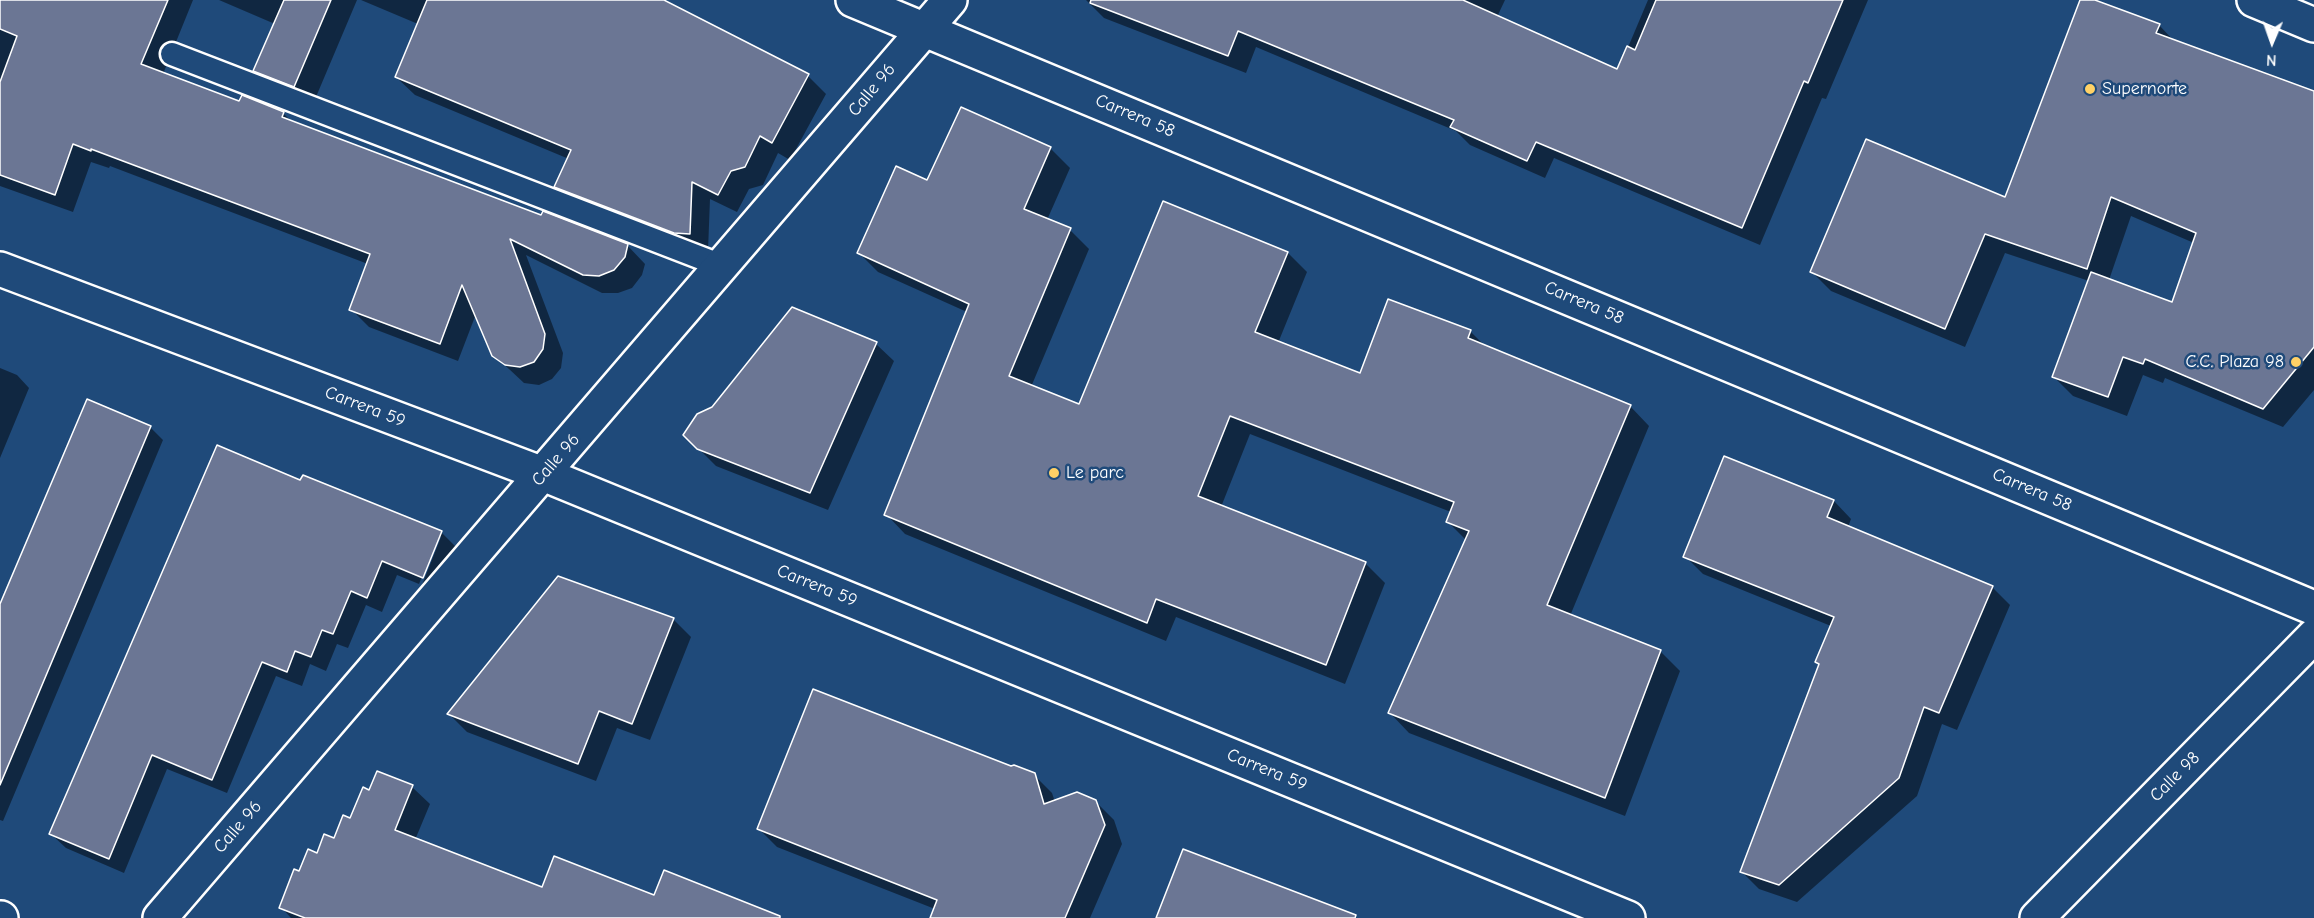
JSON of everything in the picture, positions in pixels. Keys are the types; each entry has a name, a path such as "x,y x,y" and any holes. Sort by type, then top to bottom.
{"street":[{"name":"Carrera 58","path":"853,0 2314,608"},
{"name":"Calle 96","path":"160,918 950,0"},
{"path":"2254,0 2314,26"},
{"name":"Carrera 59","path":"0,269 543,474 1628,918"},
{"name":"Calle 98","path":"2037,918 2314,636"}],"lane":[{"path":"172,54 722,266"}],"building":[{"path":"0,0 168,0 141,64 239,101 242,95 284,112 282,117 541,215 543,211 628,244 625,257 614,270 599,276 583,275 510,239 545,334 543,349 534,362 520,367 505,365 492,356 462,285 440,344 349,310 370,254 73,144 55,195 0,175 0,82 17,36 0,29"},
{"path":"284,0 331,0 294,87 253,71"},
{"path":"427,0 664,0 809,74 772,143 760,136 745,167 731,171 718,195 692,182 690,234 674,233 554,187 571,150 395,77"},
{"path":"1091,0 1463,0 1617,69 1627,46 1635,50 1656,0 1843,0 1808,83 1804,81 1742,228 1536,142 1527,161 1450,127 1454,120 1238,31 1228,56 1090,3"},
{"path":"2080,0 2095,0 2160,24 2156,33 2314,91 2314,347 2263,409 2145,359 2143,364 2123,357 2108,397 2052,377 2091,272 2172,302 2196,233 2111,197 2087,269 1985,234 1945,329 1810,272 1866,139 2005,197"},
{"path":"961,107 1051,147 1024,209 1071,228 1009,376 1079,404 1163,201 1288,252 1255,332 1360,373 1388,299 1471,330 1468,338 1631,405 1547,605 1661,650 1605,798 1388,713 1469,531 1446,522 1454,502 1230,416 1198,496 1366,562 1326,665 1156,599 1147,623 884,515 969,304 857,253 896,166 927,180"},
{"path":"792,307 877,342 810,493 697,449 683,435 697,414 712,407"},
{"path":"87,399 151,426 0,785 0,604"},
{"path":"217,445 300,480 303,475 442,531 423,578 382,561 367,598 351,591 333,634 322,630 311,657 295,651 287,672 262,662 212,780 152,755 109,859 49,834"},
{"path":"1724,456 1834,500 1827,517 1993,586 1939,713 1924,707 1899,778 1779,885 1740,872 1819,664 1815,662 1834,617 1683,557"},
{"path":"558,576 674,618 632,724 599,711 578,764 447,714"},
{"path":"813,689 1011,766 1035,773 1044,804 1077,792 1096,800 1105,825 1065,918 930,918 937,900 757,829"},
{"path":"377,771 413,785 395,830 542,887 554,856 654,895 664,870 780,916 780,918 305,918 279,908 294,869 299,871 308,849 317,853 324,834 334,838 343,815 350,818 363,787 369,790"},
{"path":"1183,849 1356,915 1355,918 1156,918"}],"place":[{"name":"Supernorte","path":"2090,89"},
{"name":"C.C. Plaza 98","path":"2296,362"},
{"name":"Le parc","path":"1054,473"}]}
